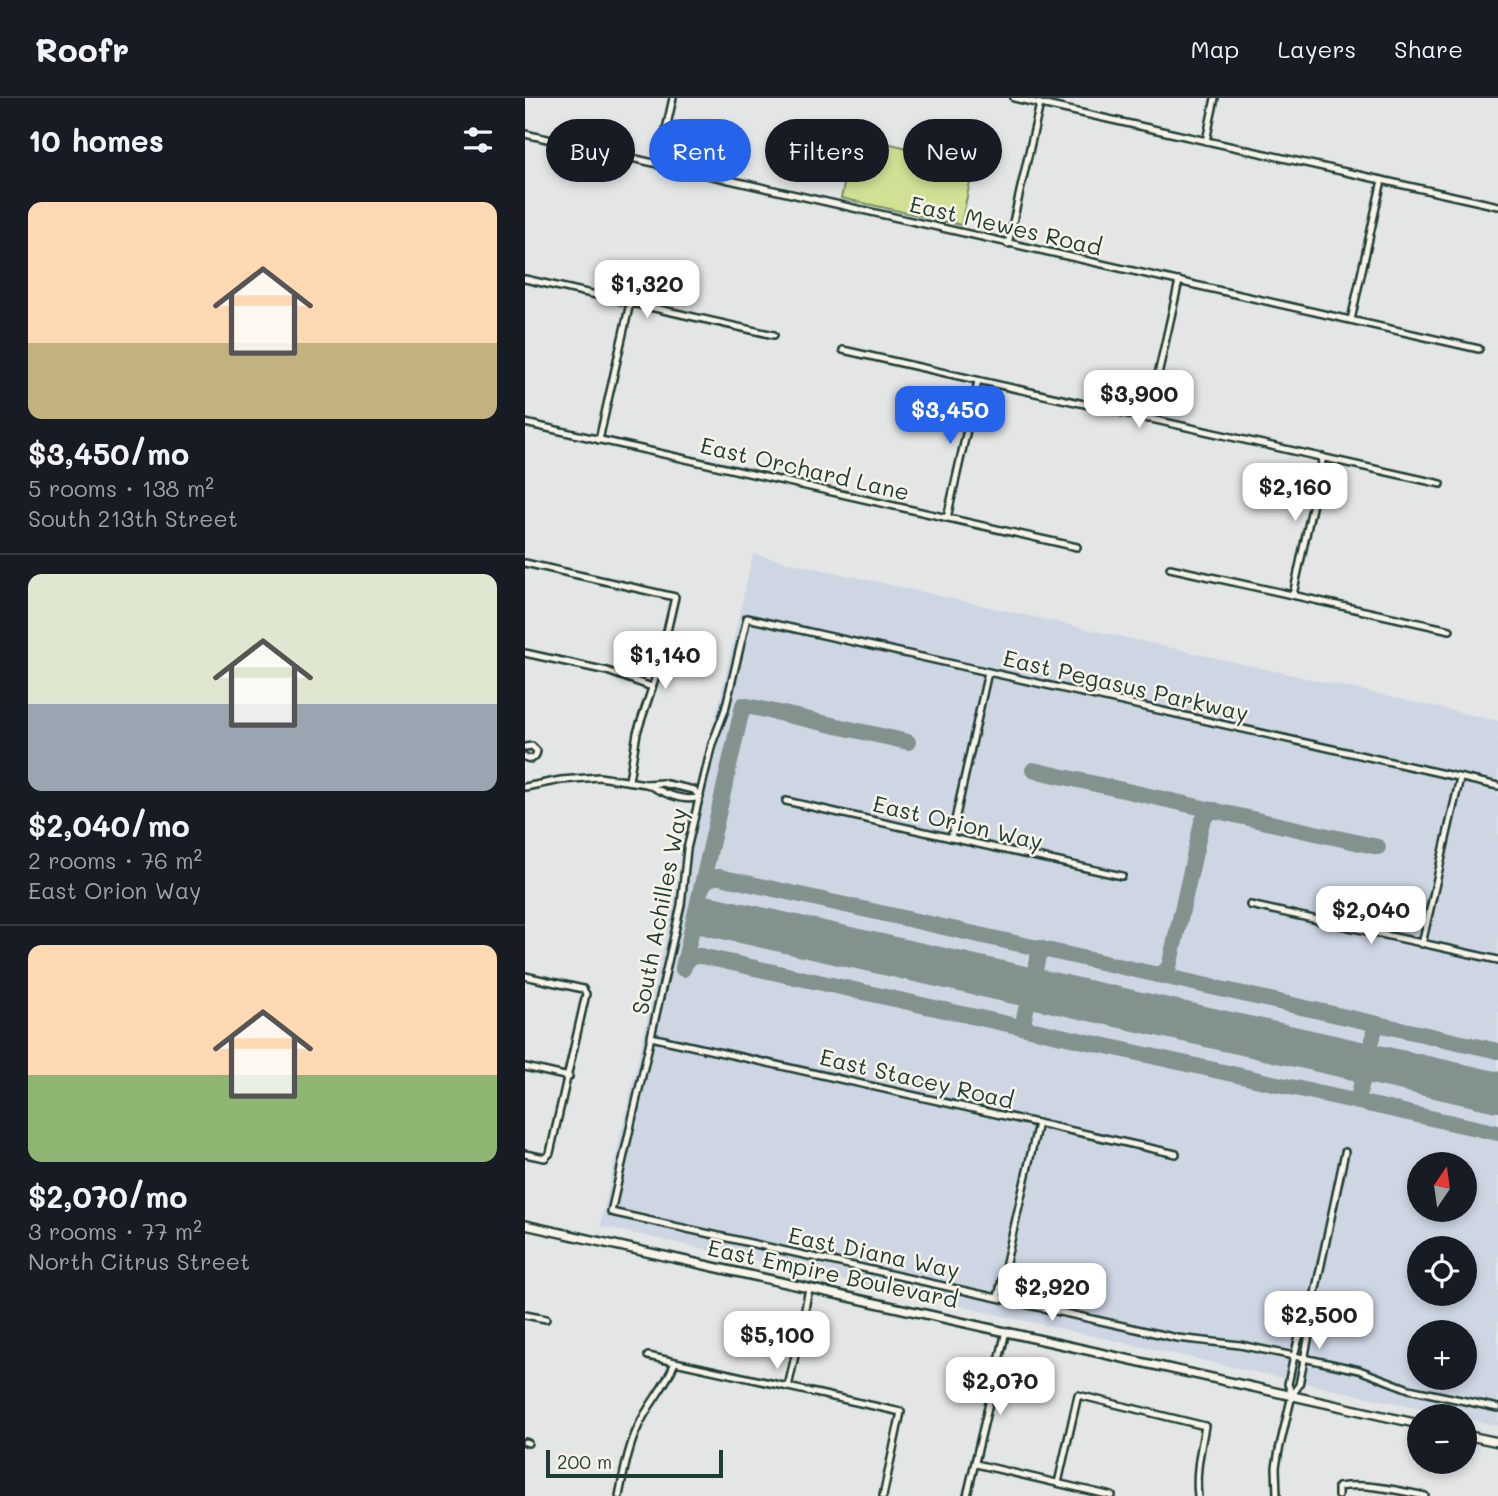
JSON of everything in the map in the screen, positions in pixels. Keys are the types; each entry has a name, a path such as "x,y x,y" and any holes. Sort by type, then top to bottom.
{"street":[{"path":"668,119 673,98"},
{"path":"1014,98 1498,206"},
{"path":"1206,141 1215,98"},
{"path":"1009,243 1040,104"},
{"name":"East Mewes Road","path":"525,134 649,163"},
{"path":"1351,320 1382,180"},
{"name":"East Mewes Road","path":"734,182 1479,349"},
{"path":"525,279 774,335"},
{"path":"1148,419 1179,281"},
{"path":"599,440 630,303"},
{"path":"843,351 1441,484"},
{"path":"947,518 978,381"},
{"name":"East Orchard Lane","path":"525,424 1077,547"},
{"path":"1293,595 1323,457"},
{"path":"525,563 675,597 652,688 637,733 629,780"},
{"path":"1170,568 1450,630"},
{"name":"East Pegasus Parkway","path":"747,618 1498,786"},
{"name":"South Achilles Way","path":"611,1212 681,905 685,860 699,797 712,744 727,703 747,618"},
{"path":"525,653 607,671 652,688"},
{"path":"951,838 988,672"},
{"path":"525,747 532,746 537,753 533,758 525,757"},
{"path":"525,787 561,780 599,777 646,784 662,783 694,790 699,797"},
{"path":"1422,944 1460,778"},
{"name":"East Orion Way","path":"786,801 1122,876"},
{"path":"1250,905 1498,960"},
{"path":"525,976 585,991 586,998 548,1156 525,1154"},
{"name":"East Stacey Road","path":"651,1037 1176,1154"},
{"path":"525,1067 569,1077"},
{"path":"998,1297 1038,1123"},
{"path":"1277,1496 1276,1467 1279,1450 1292,1395 1299,1385 1345,1152"},
{"name":"East Diana Way","path":"611,1212 1192,1340 1240,1345 1359,1370 1409,1389 1498,1408"},
{"name":"East Empire Boulevard","path":"525,1225 1407,1421"},
{"path":"797,1342 806,1321 804,1314 809,1288"},
{"path":"788,1387 797,1342 797,1327 804,1314"},
{"path":"525,1315 546,1319"},
{"path":"797,1327 804,1329"},
{"path":"1292,1395 1288,1384 1294,1356 1299,1337 1309,1329"},
{"path":"967,1496 1006,1331"},
{"path":"648,1356 901,1412 883,1496"},
{"path":"619,1496 631,1442 640,1422 671,1374 675,1362"},
{"path":"1058,1483 1078,1395 1205,1426 1198,1463 1198,1496"},
{"path":"1477,1437 1498,1442"},
{"path":"976,1464 1112,1496"},
{"path":"1338,1496 1338,1487 1373,1485 1425,1496"}],"shaded area":[{"path":"753,554 1498,721 1498,1426 1477,1421 1477,1404 1407,1406 600,1226"}],"green space":[{"path":"889,144 903,147 903,182 970,182 961,225 841,198 845,182 889,182"}],"taxiway":[{"path":"683,968 743,705 908,742"},
{"path":"1033,770 1378,847"},
{"path":"1157,975 1169,967 1202,822 1208,813 1215,810"},
{"path":"701,889 708,880 720,877 1498,1051"},
{"path":"1022,1027 1040,948"},
{"path":"683,969 689,959 701,956 1498,1133"},
{"path":"1357,1102 1376,1024"}],"runway":[{"path":"710,916 1498,1092"}]}
